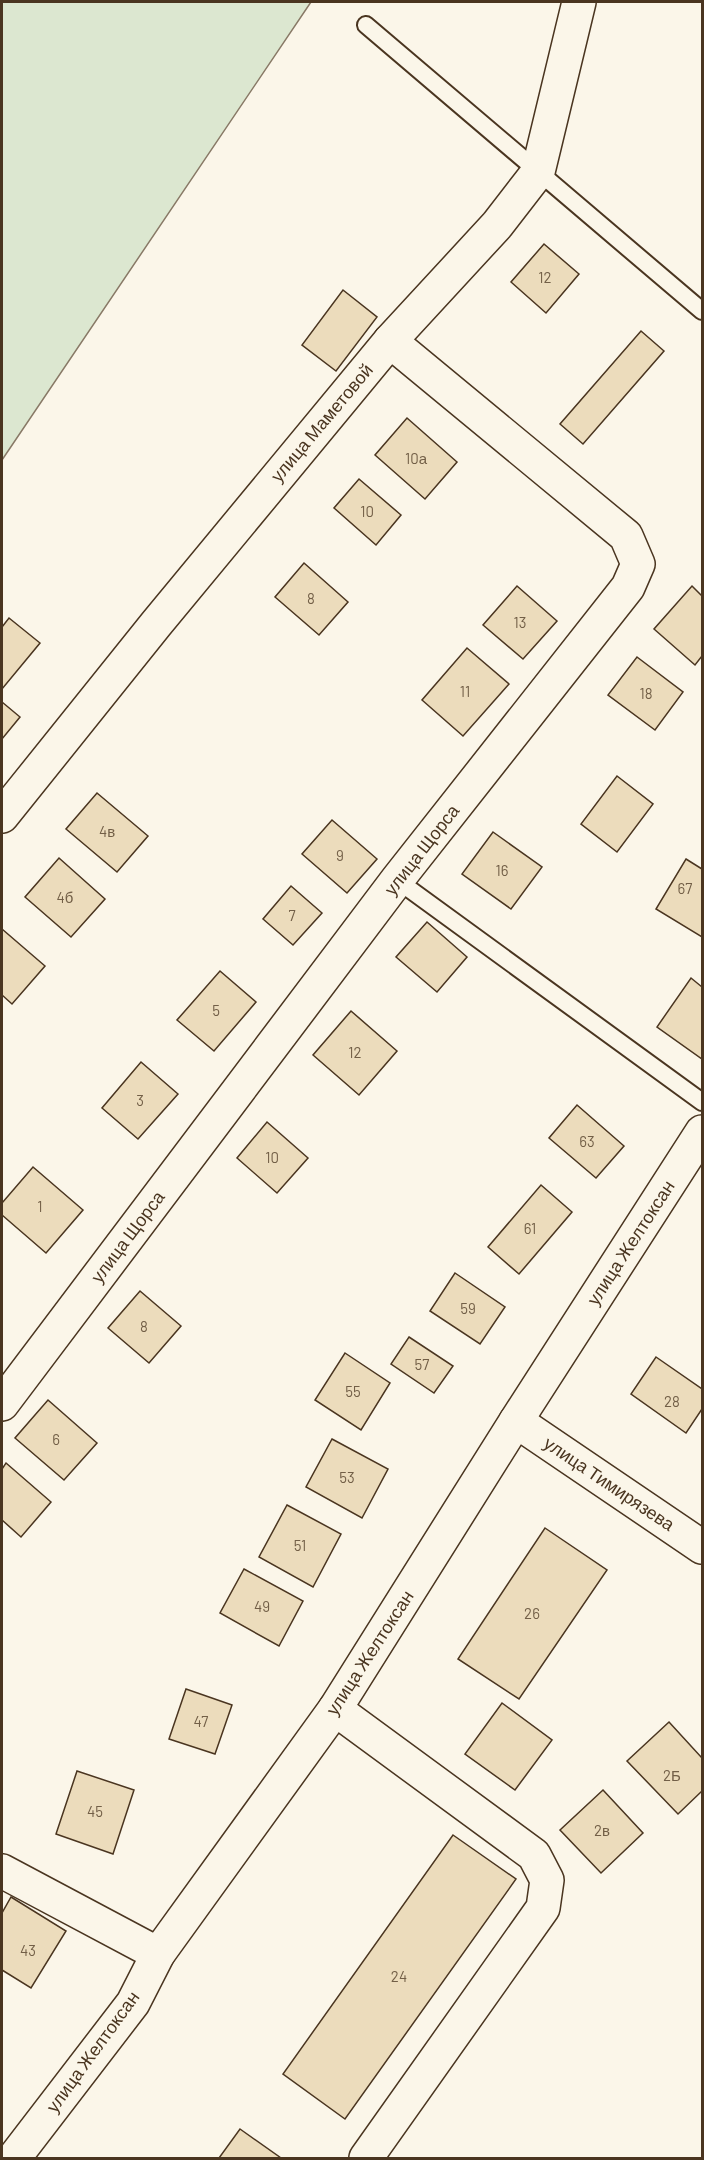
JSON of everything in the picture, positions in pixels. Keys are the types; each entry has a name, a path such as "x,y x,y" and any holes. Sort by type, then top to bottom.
{"street":[{"name":"улица Маметовой","path":"2,816 156,624 390,341 498,225 538,172 579,2"},
{"name":"улица Щорса","path":"2,1404 398,880 628,587 638,564 626,536 390,341"},
{"name":"улица Желтоксан","path":"14,2158 133,2003 158,1954 335,1709 516,1421 702,1132"},
{"name":"улица Тимирязева","path":"516,1421 702,1547"},
{"path":"335,1709 534,1855 547,1880 543,1908 366,2158"},
{"path":"2,1871 158,1954"}],"lane":[{"path":"366,24 702,311"},
{"path":"398,880 702,1102"}],"green space":[{"path":"2,2 311,2 2,460"}],"building":[{"path":"544,244 579,274 546,313 511,282"},
{"path":"343,290 377,317 336,371 302,345"},
{"path":"641,331 664,351 583,444 560,424"},
{"path":"407,418 457,462 425,499 375,455"},
{"path":"359,479 401,515 376,545 334,508"},
{"path":"304,563 348,602 319,635 275,597"},
{"path":"517,586 557,621 523,659 483,625"},
{"path":"692,586 702,596 702,656 695,665 654,629"},
{"path":"9,618 40,643 2,689 2,627"},
{"path":"467,648 509,684 463,736 422,700"},
{"path":"637,657 683,692 655,730 608,695"},
{"path":"2,702 20,717 2,739"},
{"path":"617,776 653,804 617,852 581,824"},
{"path":"97,793 148,836 117,872 66,829"},
{"path":"332,820 377,859 347,893 302,854"},
{"path":"493,832 542,867 511,909 462,874"},
{"path":"59,858 105,899 71,937 25,897"},
{"path":"686,859 702,869 702,937 656,909"},
{"path":"291,886 322,913 293,945 263,919"},
{"path":"427,922 467,957 437,992 396,957"},
{"path":"2,929 45,966 12,1004 2,995"},
{"path":"220,971 256,1002 214,1051 177,1020"},
{"path":"691,978 702,987 702,1059 657,1027"},
{"path":"351,1011 397,1051 359,1095 313,1055"},
{"path":"141,1062 178,1094 138,1139 102,1108"},
{"path":"577,1105 624,1146 596,1178 549,1138"},
{"path":"267,1122 308,1158 277,1193 237,1158"},
{"path":"33,1167 83,1210 46,1253 2,1215 2,1203"},
{"path":"541,1185 572,1212 519,1274 488,1247"},
{"path":"455,1273 505,1307 480,1344 430,1311"},
{"path":"140,1291 181,1326 149,1363 108,1328"},
{"path":"409,1337 453,1366 434,1393 391,1364"},
{"path":"345,1353 390,1383 361,1430 315,1400"},
{"path":"656,1357 702,1389 702,1409 686,1433 631,1394"},
{"path":"48,1400 97,1443 64,1480 15,1438"},
{"path":"332,1439 388,1469 362,1518 306,1487"},
{"path":"6,1463 51,1502 21,1537 2,1520 2,1469"},
{"path":"287,1505 341,1534 313,1587 259,1557"},
{"path":"545,1528 607,1570 519,1699 458,1659"},
{"path":"244,1569 303,1601 279,1646 220,1613"},
{"path":"186,1689 232,1705 215,1754 169,1739"},
{"path":"502,1703 552,1740 515,1790 465,1754"},
{"path":"669,1722 702,1758 702,1791 678,1814 627,1761"},
{"path":"77,1771 134,1790 113,1854 56,1834"},
{"path":"603,1790 643,1833 601,1873 560,1830"},
{"path":"453,1835 516,1879 345,2119 283,2074"},
{"path":"11,1897 66,1931 31,1988 2,1970 2,1913"},
{"path":"240,2129 281,2158 219,2158"}]}
